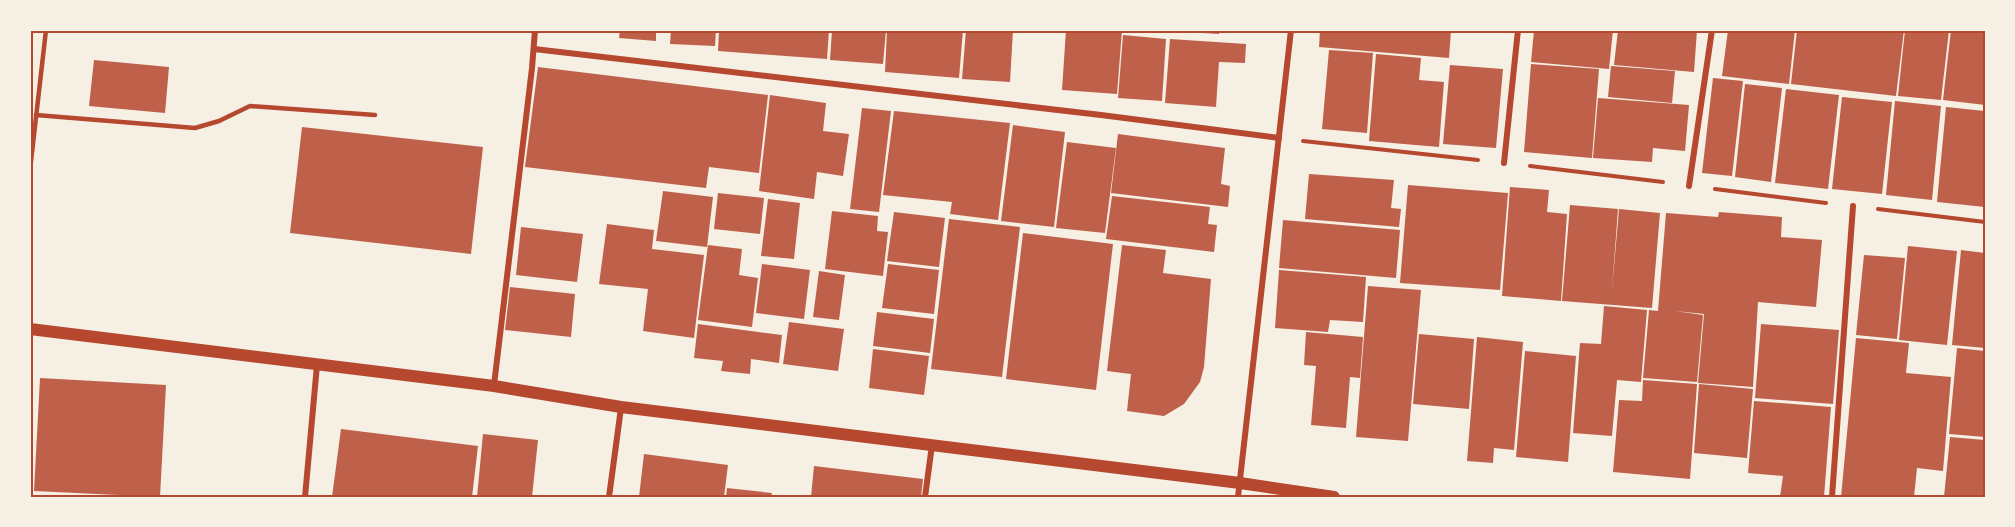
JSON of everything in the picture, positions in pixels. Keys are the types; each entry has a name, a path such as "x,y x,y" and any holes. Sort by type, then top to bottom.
{"main road":[{"path":"30,329 494,386 621,407 1240,483 1334,497"}],"street":[{"path":"494,386 535,30"},
{"path":"1238,497 1291,30"},
{"path":"1503,163 1518,30"},
{"path":"1689,186 1712,30"},
{"path":"534,49 1279,138"},
{"path":"1832,497 1853,206"},
{"path":"305,497 317,365"},
{"path":"609,497 621,407"},
{"path":"925,497 932,445"}],"lane":[{"path":"30,170 46,30"},
{"path":"36,115 195,128 219,121 250,106 375,115"}],"path":[{"path":"1279,138 1985,222"}],"building":[{"path":"620,30 656,30 656,41 619,38"},
{"path":"671,30 716,30 715,46 670,44"},
{"path":"719,30 829,30 827,59 718,51"},
{"path":"832,30 886,30 883,64 830,60"},
{"path":"887,30 963,30 959,78 885,72"},
{"path":"966,30 1013,30 1010,82 962,79"},
{"path":"1066,30 1122,30 1117,94 1062,90"},
{"path":"1187,30 1219,30 1219,34 1187,32"},
{"path":"1320,30 1451,30 1449,58 1319,47"},
{"path":"1534,30 1613,30 1609,69 1531,62"},
{"path":"1618,30 1697,30 1694,72 1614,65"},
{"path":"1728,30 1795,30 1789,84 1722,76"},
{"path":"1797,30 1904,30 1896,96 1791,84"},
{"path":"1905,30 1949,30 1941,100 1898,96"},
{"path":"1951,30 1985,30 1985,105 1943,100"},
{"path":"1123,35 1166,39 1162,101 1118,98"},
{"path":"1170,39 1246,44 1245,63 1219,62 1216,107 1165,103"},
{"path":"1329,50 1373,53 1367,133 1322,129"},
{"path":"1376,54 1421,58 1419,80 1444,82 1439,147 1369,141"},
{"path":"94,60 169,67 165,113 89,106"},
{"path":"1531,64 1599,69 1592,158 1524,152"},
{"path":"1450,65 1503,69 1496,148 1443,144"},
{"path":"1611,66 1675,71 1672,103 1608,97"},
{"path":"538,67 768,95 759,173 709,167 706,188 525,167"},
{"path":"1713,78 1743,81 1732,176 1702,173"},
{"path":"1745,84 1782,88 1771,182 1735,177"},
{"path":"1786,89 1839,95 1828,189 1775,183"},
{"path":"770,95 826,103 823,131 849,134 843,176 817,172 814,199 759,191"},
{"path":"1842,97 1892,102 1882,194 1832,189"},
{"path":"1598,98 1689,105 1685,151 1653,148 1652,162 1593,158"},
{"path":"1895,101 1941,106 1932,200 1886,195"},
{"path":"1946,107 1985,111 1985,207 1937,202"},
{"path":"862,108 891,111 879,212 850,209"},
{"path":"894,111 1010,123 998,220 950,214 952,202 883,195"},
{"path":"1013,125 1065,132 1054,227 1001,221"},
{"path":"302,127 483,147 471,254 290,233"},
{"path":"1118,134 1225,148 1221,184 1230,186 1228,207 1111,193"},
{"path":"1067,142 1116,148 1105,233 1056,228"},
{"path":"1309,174 1394,180 1391,208 1401,209 1399,227 1305,219"},
{"path":"1408,185 1508,193 1500,290 1400,283"},
{"path":"1510,187 1549,190 1547,212 1567,214 1561,301 1502,296"},
{"path":"663,191 713,197 707,247 656,241"},
{"path":"718,193 764,198 760,234 714,229"},
{"path":"1112,196 1210,207 1208,224 1217,225 1214,252 1106,239"},
{"path":"768,199 800,203 794,259 761,256"},
{"path":"1570,205 1618,209 1612,290 1619,209 1660,213 1652,308 1562,301"},
{"path":"832,211 878,216 877,231 888,232 883,276 825,269"},
{"path":"894,212 945,218 939,267 887,261"},
{"path":"1719,212 1782,217 1781,237 1822,240 1816,307 1758,302 1753,387 1698,383 1704,314 1675,311 1703,315 1697,382 1643,378 1649,310 1658,311 1666,213 1718,217"},
{"path":"949,219 1020,227 1002,377 931,369"},
{"path":"1283,220 1400,230 1396,278 1279,268"},
{"path":"607,224 654,230 652,249 704,255 694,338 643,331 648,289 599,284"},
{"path":"521,227 583,234 577,282 516,275"},
{"path":"1023,233 1113,244 1096,390 1006,379"},
{"path":"708,245 742,249 739,275 758,278 752,327 698,320"},
{"path":"1122,245 1166,250 1163,273 1211,279 1204,367 1200,382 1184,404 1164,416 1127,411 1131,374 1107,371"},
{"path":"1908,246 1957,251 1947,345 1899,340"},
{"path":"1961,250 1985,253 1985,348 1952,345"},
{"path":"1864,255 1905,258 1897,339 1856,335"},
{"path":"762,264 810,270 804,319 756,313"},
{"path":"888,264 939,270 934,314 882,308"},
{"path":"1279,270 1366,277 1363,322 1330,320 1328,332 1275,328"},
{"path":"819,271 845,275 839,320 813,317"},
{"path":"1368,286 1421,290 1408,441 1356,437"},
{"path":"510,287 575,294 571,337 505,330"},
{"path":"1604,306 1647,310 1641,382 1617,380 1612,436 1573,433 1580,343 1601,344"},
{"path":"877,312 934,319 930,353 873,346"},
{"path":"789,322 844,329 838,371 783,364"},
{"path":"698,324 782,335 779,363 751,359 750,374 721,371 723,361 694,358"},
{"path":"1761,324 1839,330 1833,404 1755,398"},
{"path":"1306,332 1363,337 1360,378 1350,377 1346,428 1311,425 1316,366 1304,365"},
{"path":"1419,334 1474,339 1469,409 1413,404"},
{"path":"1477,337 1523,342 1514,450 1494,448 1493,463 1467,461"},
{"path":"1856,338 1909,343 1906,373 1951,377 1943,471 1917,468 1914,497 1841,497"},
{"path":"1957,348 1985,351 1985,437 1949,434"},
{"path":"873,349 929,356 924,395 869,388"},
{"path":"1525,351 1576,356 1568,462 1516,457"},
{"path":"40,378 166,385 160,497 34,491"},
{"path":"1643,380 1697,384 1690,479 1613,472 1619,400 1642,401"},
{"path":"1699,384 1753,389 1747,458 1694,453"},
{"path":"1754,401 1831,407 1824,497 1780,497 1783,476 1748,473"},
{"path":"341,429 478,446 472,497 332,497"},
{"path":"483,434 538,440 532,497 477,497"},
{"path":"1950,437 1985,440 1985,497 1944,497"},
{"path":"644,454 728,465 724,497 639,497"},
{"path":"814,466 923,479 921,497 811,497"},
{"path":"727,488 772,493 771,497 726,497"}]}
